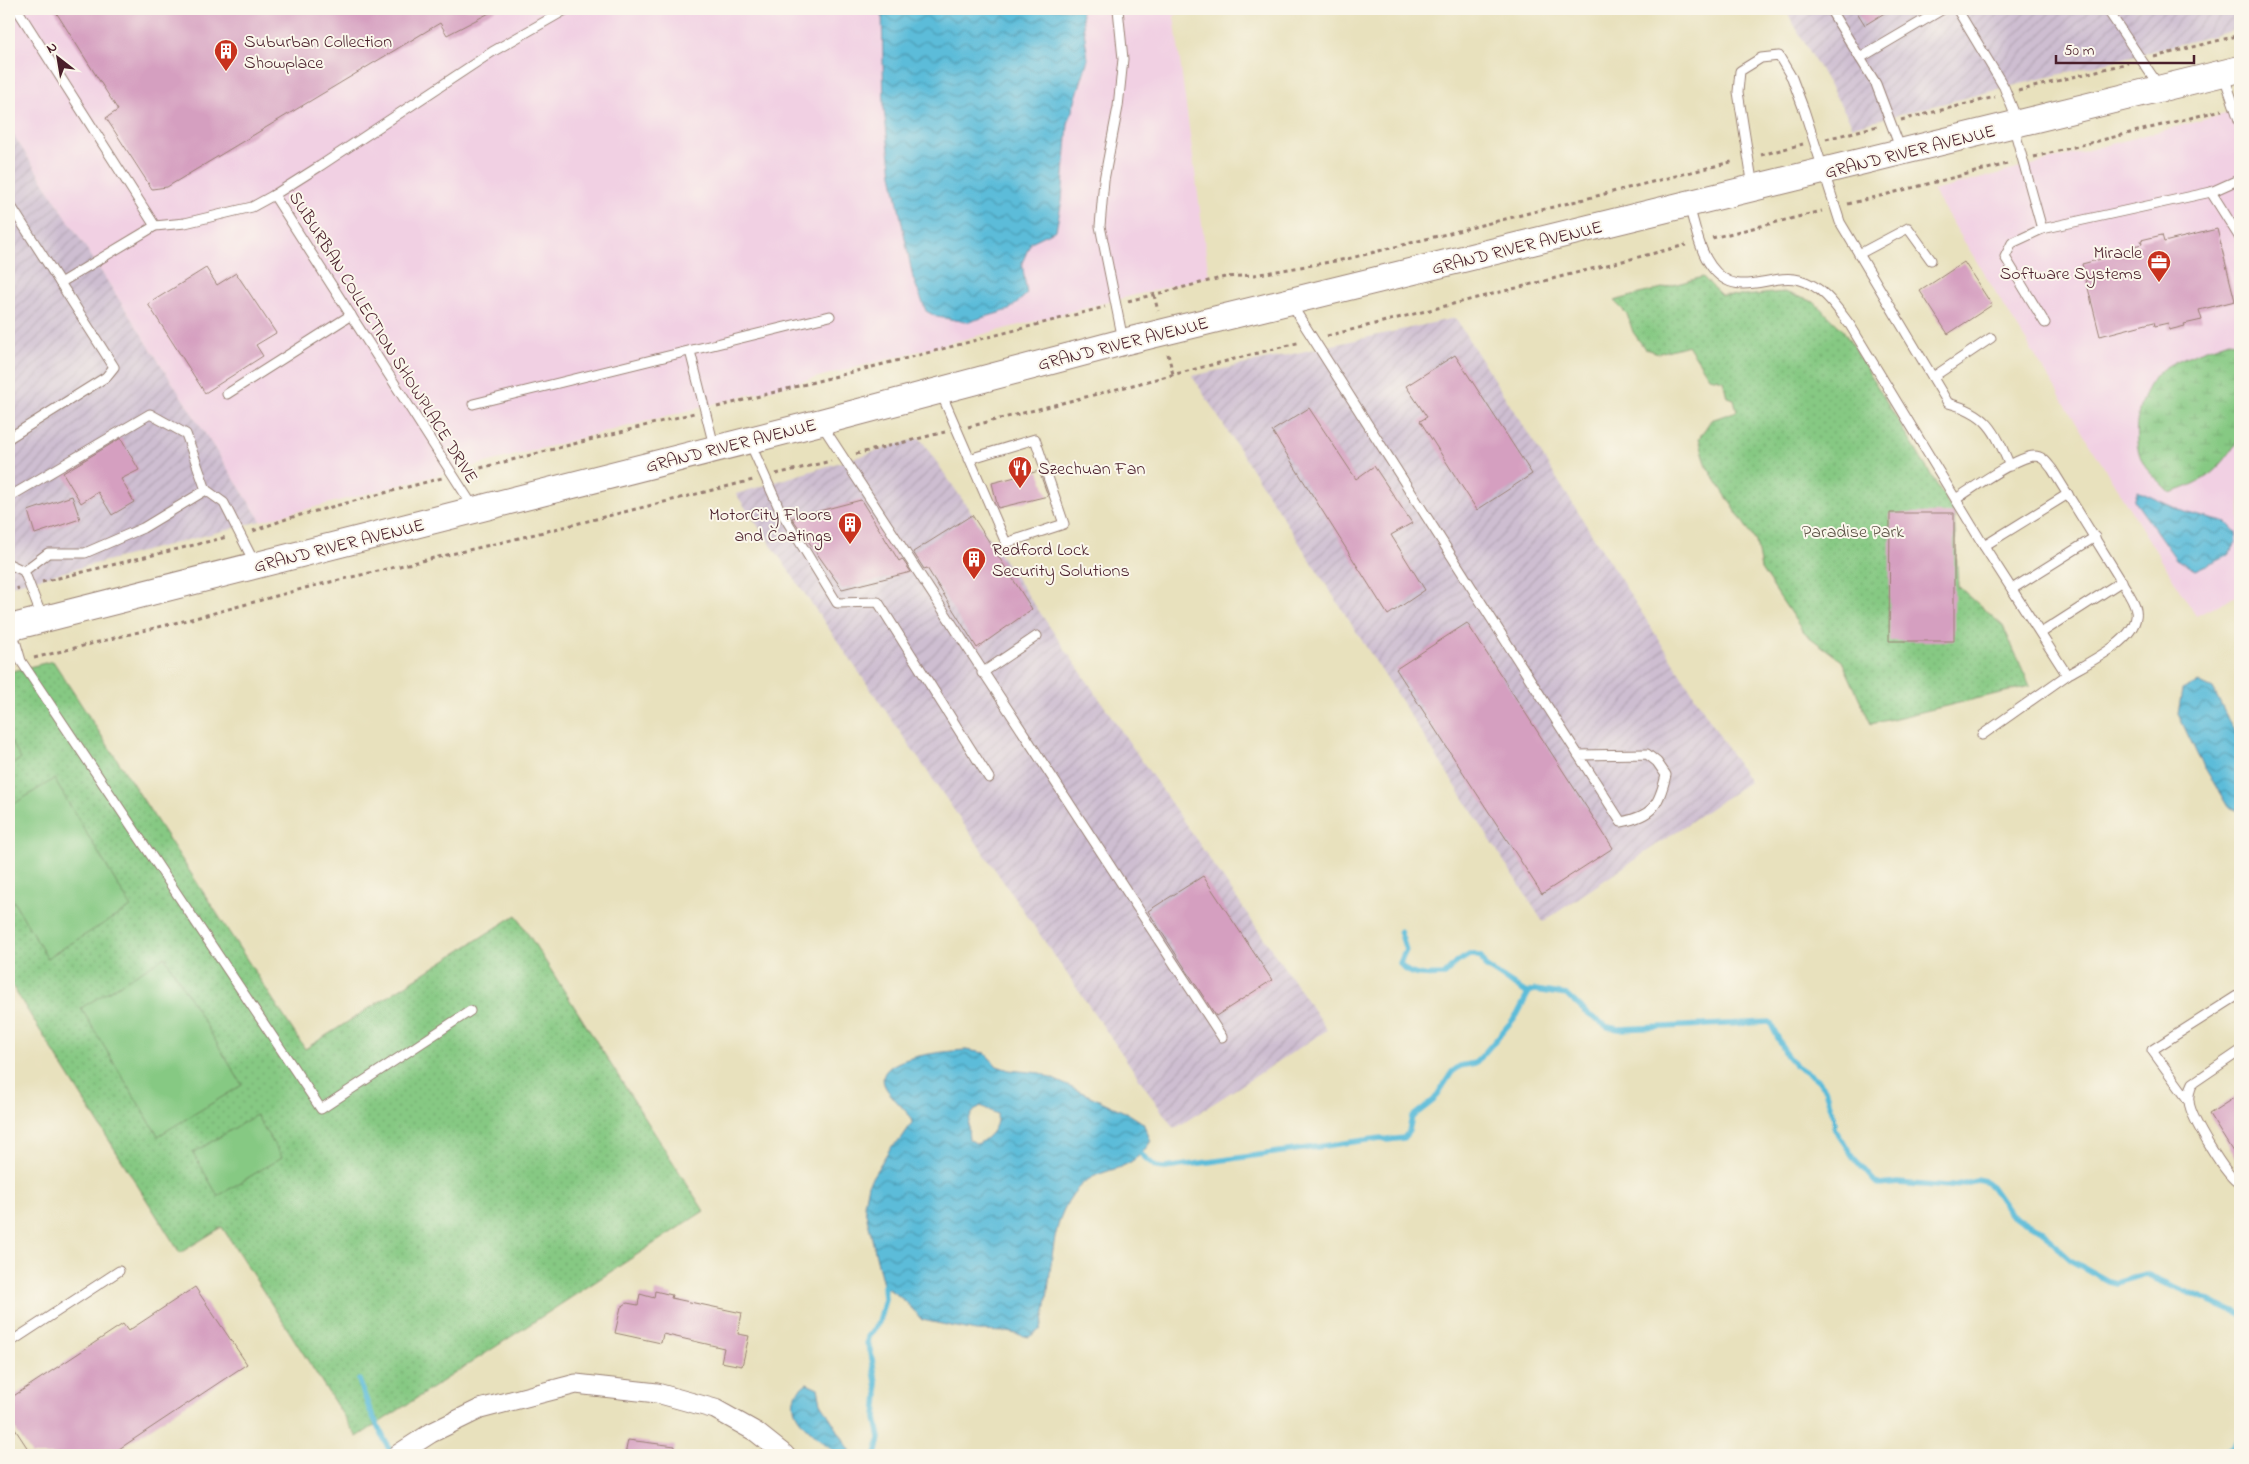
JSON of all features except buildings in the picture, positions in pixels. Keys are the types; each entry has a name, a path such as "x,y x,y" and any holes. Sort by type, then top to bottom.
{"main road":[{"name":"GRAND RIVER AVENUE","path":"10,628 821,422 1123,342 2232,71"}],"street":[{"path":"397,1455 431,1433 480,1409 576,1384 657,1393 715,1410 756,1432 785,1455"}],"lane":[{"path":"17,9 155,226"},
{"name":"SUBURBAN COLLECTION SHOWPLACE DRIVE","path":"475,510 274,195 492,52 567,9"},
{"path":"1118,9 1122,69 1118,107 1104,180 1100,226 1123,342"},
{"path":"1830,9 1876,84 1902,153"},
{"path":"1860,58 1942,9"},
{"path":"1957,9 2004,87 2016,124 2023,160 2042,229"},
{"path":"2107,9 2161,88"},
{"path":"1753,189 1738,92 1740,71 1761,58 1779,56 1792,78 1804,110 1840,222 1948,403 1967,408 1987,422 1994,430 2010,466"},
{"path":"2232,71 2234,107 2240,123"},
{"path":"2045,323 2006,257 2012,243 2042,229 2211,192 2240,179"},
{"path":"2211,192 2240,238"},
{"path":"60,283 155,226 185,223 252,207 274,195"},
{"path":"9,203 114,367 106,376 9,438"},
{"path":"1689,205 1711,266 1720,276 1733,283 1750,285 1781,280 1800,280 1830,298 1855,333 1984,546 2042,634 2067,676"},
{"path":"1859,254 1908,228 1931,260"},
{"path":"1290,302 1313,339 1578,755 1621,822 1637,819 1651,811 1661,795 1666,774 1657,762 1647,754 1578,755"},
{"path":"227,394 350,315"},
{"path":"472,404 830,316"},
{"path":"1933,377 1991,338"},
{"path":"690,351 715,449"},
{"path":"940,391 956,430 1006,543 1064,524 1035,439 969,459"},
{"path":"9,497 150,414 186,434 206,490 224,503 256,566"},
{"path":"821,422 982,673 1222,1037"},
{"path":"749,440 779,508 838,603 878,602 989,778"},
{"path":"1956,499 2021,459 2035,456 2044,459 2122,581 2134,604 2137,616 2132,630 2122,640 1982,735"},
{"path":"24,571 48,553 85,553 144,528 206,490"},
{"path":"1984,546 2068,494"},
{"path":"2012,589 2095,537"},
{"path":"9,564 24,571 43,620"},
{"path":"2042,634 2122,581"},
{"path":"10,628 21,661 321,1109 470,1011"},
{"path":"982,673 1037,636"},
{"path":"2240,994 2152,1050 2189,1102 2193,1113 2227,1170 2240,1184"},
{"path":"2189,1102 2193,1083 2240,1051"},
{"path":"9,1343 119,1271"}],"path":[{"path":"21,661 203,616 309,587 513,540 956,430 2234,107"}],"shaded area":[{"path":"9,9 1186,9 1174,16 1209,276 261,521 9,128"},
{"path":"1785,9 2240,9 2240,29 1853,126"},
{"path":"2240,110 2240,594 2196,616 1933,191"},
{"path":"9,128 261,521 9,586"},
{"path":"1455,318 1749,782 1543,922 1192,376"},
{"path":"920,438 1327,1030 1174,1129 736,494"}],"green space":[{"name":"Paradise Park","path":"1703,277 1721,295 1744,296 1784,292 1814,302 1843,330 1954,513 1958,586 2003,626 2030,686 1871,724 1842,661 1804,633 1761,569 1756,542 1707,467 1699,438 1711,420 1737,411 1734,399 1727,397 1723,380 1709,377 1688,345 1659,353 1645,349 1633,332 1627,314 1614,301"},
{"path":"2229,341 2240,343 2240,436 2227,457 2212,473 2194,484 2170,493 2146,468 2140,457 2136,432 2140,405 2151,381 2165,367 2192,354"},
{"path":"53,661 305,1049 516,915 704,1211 357,1437 222,1227 180,1253 9,981 9,672"},
{"path":"9,739 21,759 9,766"},
{"path":"54,779 131,907 47,958 9,893 9,807"},
{"path":"165,957 242,1085 158,1136 81,1008"},
{"path":"256,1115 282,1157 218,1196 193,1153"}],"water":[{"path":"882,9 1081,9 1088,59 1068,124 1062,201 1056,230 1031,242 1022,263 1027,294 1009,310 968,322 937,317 926,311 913,278 892,174 884,110"},
{"path":"2138,491 2184,512 2227,523 2236,532 2237,541 2228,555 2195,570 2176,559 2134,500"},
{"path":"2198,682 2213,689 2240,743 2240,812 2228,807 2198,756 2178,714 2182,690"},
{"path":"966,1050 985,1053 997,1066 1009,1070 1040,1073 1129,1114 1143,1123 1151,1141 1133,1160 1088,1180 1079,1187 1068,1201 1055,1236 1041,1329 1029,1337 1007,1332 976,1331 922,1320 905,1301 883,1285 864,1205 868,1184 891,1147 901,1139 912,1123 911,1117 886,1088 883,1077 888,1069 899,1062 913,1057","holes":["981,1106 997,1114 995,1128 985,1139 977,1144 969,1139 969,1120 973,1112"]},
{"path":"807,1383 818,1388 821,1403 853,1455 839,1455 802,1422 796,1412 794,1403 797,1393"}],"waterway":[{"path":"1400,931 1406,950 1400,963 1409,972 1420,975 1444,975 1457,962 1471,954 1481,957 1485,966 1528,994"},
{"path":"1142,1155 1156,1167 1165,1168 1381,1138 1387,1140 1404,1138 1409,1131 1412,1117 1434,1100 1452,1072 1460,1066 1475,1063 1481,1057 1517,1015 1529,992 1535,990 1567,995 1589,1015 1608,1027 1619,1029 1770,1022 1787,1056 1795,1065 1818,1080 1825,1089 1834,1117 1834,1128 1854,1158 1875,1182 1881,1185 1897,1183 1948,1187 1977,1180 1985,1182 1991,1186 2010,1213 2018,1219 2043,1230 2070,1260 2108,1281 2116,1283 2146,1274 2240,1315"},
{"path":"876,1455 880,1438 876,1418 878,1394 871,1353 867,1343 868,1337 879,1322 885,1299 884,1286"},
{"path":"359,1380 369,1408 392,1455"},
{"path":"2222,1455 2232,1448 2240,1436"}],"place":[{"name":"Suburban Collection Showplace","path":"226,72"},
{"name":"Miracle Software Systems","path":"2159,283"},
{"name":"Szechuan Fan","path":"1020,489"},
{"name":"MotorCity Floors and Coatings","path":"850,545"},
{"name":"Redford Lock Security Solutions","path":"974,580"}]}
